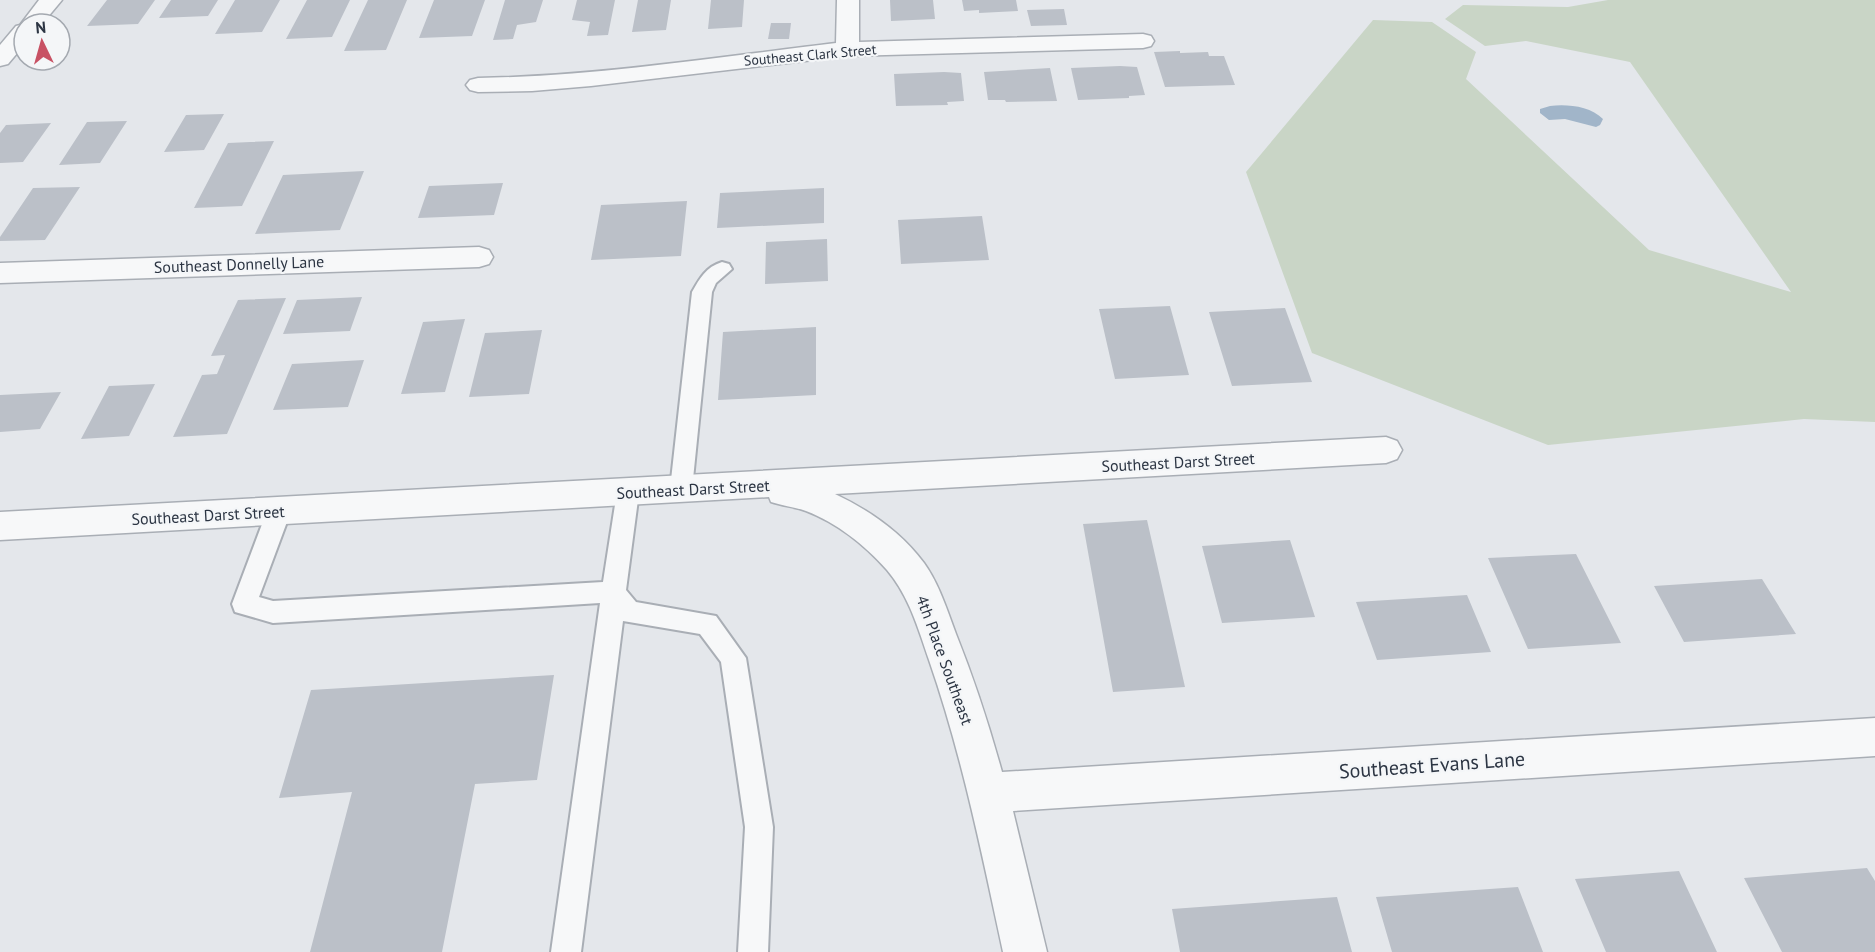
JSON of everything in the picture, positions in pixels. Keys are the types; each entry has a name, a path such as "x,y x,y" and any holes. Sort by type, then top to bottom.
{"street":[{"path":"40,12 51,0"},
{"path":"848,0 848,49"},
{"name":"Southeast Clark Street","path":"478,85 532,84 591,79 848,49 1143,41"},
{"path":"0,59 12,45"},
{"name":"Southeast Donnelly Lane","path":"0,273 479,257"},
{"name":"Southeast Darst Street","path":"0,526 1386,450"},
{"name":"4th Place Southeast","path":"728,487 789,492 839,511 862,526 899,559 923,596 957,683 988,793 1025,952"},
{"name":"Southeast Evans Lane","path":"988,793 1875,737"}],"lane":[{"path":"681,489 702,292 709,279 722,269"},
{"path":"566,952 628,492"},
{"path":"279,511 244,604 273,612 614,592"},
{"path":"614,592 629,612 707,624 733,658 759,827 753,952"}],"green space":[{"path":"1608,0 1875,0 1875,422 1804,419 1548,445 1312,353 1246,172 1373,20 1432,22 1476,52 1466,79 1649,250 1791,292 1630,62 1526,41 1485,46 1445,19 1463,5 1568,7"}],"water":[{"path":"1550,106 1578,107 1592,111 1603,119 1596,127 1565,119 1549,120 1540,113 1540,109"}],"building":[{"path":"107,0 155,0 138,24 87,26"},
{"path":"171,0 218,0 208,16 159,18"},
{"path":"235,0 280,0 262,32 215,34"},
{"path":"307,0 350,0 332,37 286,39"},
{"path":"368,0 407,0 386,50 344,51"},
{"path":"434,0 485,0 472,36 419,38"},
{"path":"505,0 543,0 536,22 517,25 513,39 493,40"},
{"path":"577,0 615,0 608,35 587,36 590,22 572,20"},
{"path":"638,0 671,0 666,30 632,32"},
{"path":"711,0 744,0 742,27 708,29"},
{"path":"890,0 933,0 935,19 891,21"},
{"path":"962,0 1016,0 1018,11 979,13 979,10 964,11"},
{"path":"1064,9 1067,25 1031,26 1027,10"},
{"path":"771,23 791,23 789,39 768,39"},
{"path":"1180,51 1180,53 1208,52 1209,56 1224,56 1235,85 1165,87 1154,52"},
{"path":"1137,67 1145,95 1129,96 1129,98 1078,100 1071,68"},
{"path":"1050,68 1057,101 988,100 984,72"},
{"path":"961,73 964,101 947,102 948,105 896,106 894,74"},
{"path":"224,114 204,150 164,152 186,115"},
{"path":"127,121 100,163 59,165 87,122"},
{"path":"51,123 23,162 0,163 0,133 6,125"},
{"path":"274,141 242,206 194,208 228,143"},
{"path":"364,171 340,230 255,234 283,175"},
{"path":"503,183 494,215 418,218 429,186"},
{"path":"80,187 45,240 0,241 0,237 33,188"},
{"path":"824,188 824,223 717,228 720,193"},
{"path":"687,201 681,256 591,260 601,205"},
{"path":"982,216 989,260 901,264 898,220"},
{"path":"827,239 828,281 765,284 766,242"},
{"path":"362,297 350,331 283,334 297,300"},
{"path":"286,298 227,434 173,437 202,375 217,374 225,355 211,356 238,300"},
{"path":"1170,306 1189,375 1115,379 1099,309"},
{"path":"1285,308 1312,382 1232,386 1209,312"},
{"path":"465,319 445,392 401,394 423,322"},
{"path":"816,327 816,395 718,400 723,332"},
{"path":"542,330 529,394 469,397 485,333"},
{"path":"364,360 348,407 273,410 292,364"},
{"path":"155,384 129,436 81,439 109,386"},
{"path":"61,392 40,429 0,432 0,395"},
{"path":"1147,520 1185,687 1113,692 1083,524"},
{"path":"1290,540 1315,617 1222,623 1202,546"},
{"path":"1576,554 1621,643 1528,649 1488,558"},
{"path":"1762,579 1796,634 1684,642 1654,586"},
{"path":"1467,595 1491,652 1377,660 1356,602"},
{"path":"554,675 537,780 475,784 442,952 310,952 352,792 279,798 311,690"},
{"path":"1867,868 1875,881 1875,952 1782,952 1744,878"},
{"path":"1679,871 1717,952 1606,952 1575,879"},
{"path":"1518,887 1543,952 1392,952 1376,897"},
{"path":"1337,897 1352,952 1180,952 1172,909"}]}
